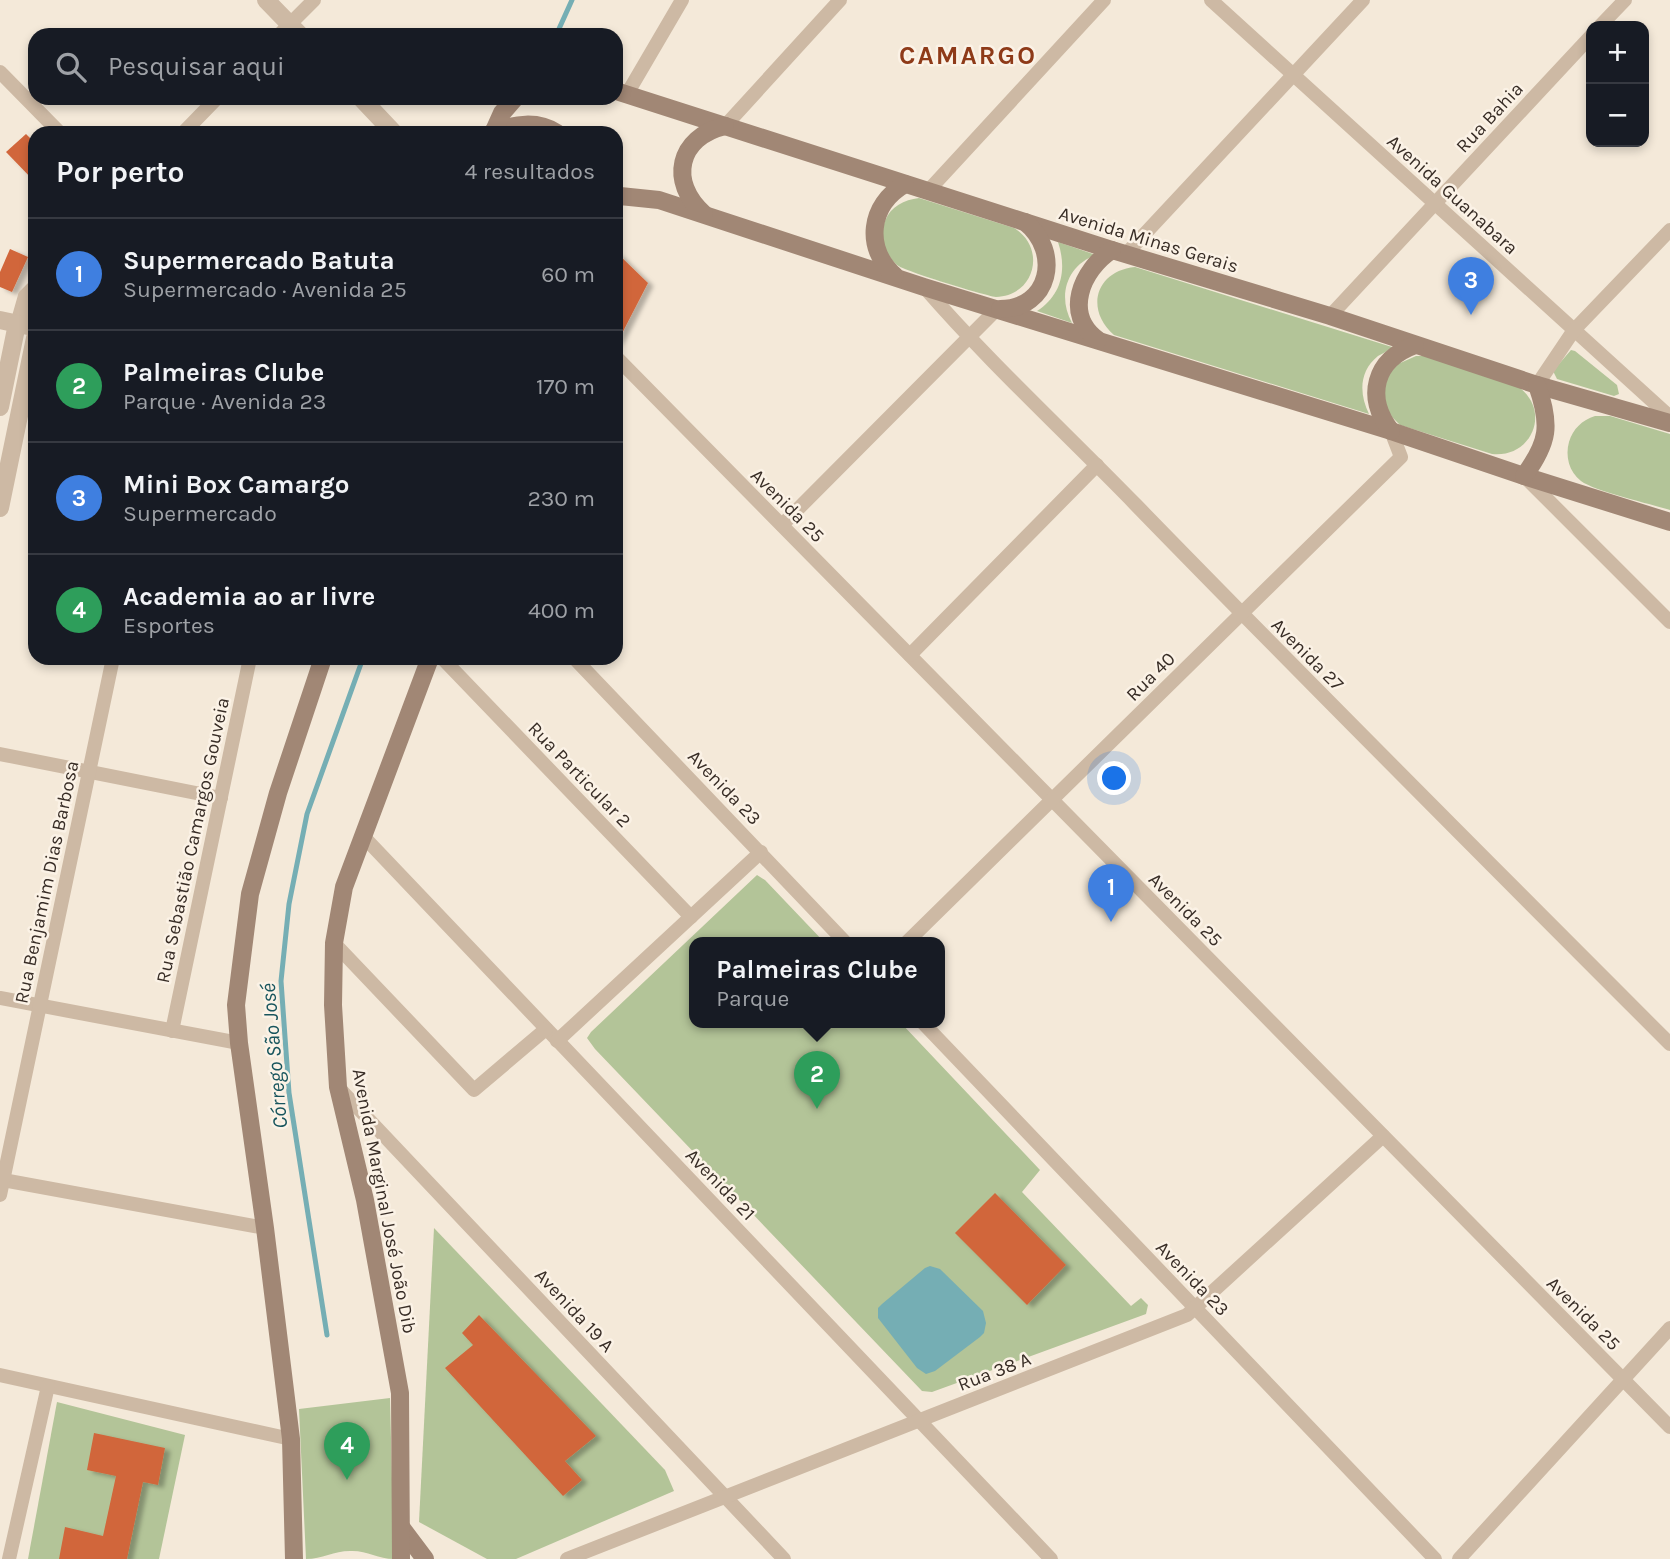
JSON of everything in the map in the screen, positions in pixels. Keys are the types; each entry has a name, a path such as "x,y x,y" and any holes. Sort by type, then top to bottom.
{"main road":[{"name":"Avenida Minas Gerais","path":"623,92 1118,253 1329,316 1537,385 1670,423"},
{"path":"494,126 509,105"},
{"path":"516,126 546,126"},
{"path":"704,214 693,204 685,191 683,162 698,137 726,126"},
{"path":"895,276 878,254 874,227 884,201 905,184"},
{"path":"623,196 659,200 924,287 1391,431 1670,522"},
{"path":"996,309 1020,307 1031,299 1045,277 1046,251 1041,239 1023,220"},
{"path":"1101,342 1090,334 1083,322 1080,294 1090,268 1100,258 1118,253"},
{"path":"1391,431 1377,408 1377,381 1391,358 1402,349 1415,345"},
{"path":"1524,476 1537,459 1545,435 1546,412 1537,385"},
{"path":"294,1559 291,1439 236,1004 250,894 278,793 321,665"},
{"name":"Avenida Marginal José João Dib","path":"401,1559 400,1393 365,1200 338,1087 333,1005 334,943 344,887 427,665"},
{"path":"401,1527 425,1559"}],"street":[{"path":"266,0 288,28"},
{"path":"292,28 314,0"},
{"path":"623,90 682,0"},
{"path":"726,126 840,0"},
{"path":"928,191 1104,0"},
{"name":"Avenida Guanabara","path":"1210,0 1670,417"},
{"path":"1118,253 1363,0"},
{"path":"1605,21 1625,0"},
{"name":"Rua Bahia","path":"1329,316 1586,41"},
{"path":"0,72 28,100"},
{"path":"32,105 53,126"},
{"path":"190,126 210,105"},
{"path":"368,105 387,126"},
{"path":"1537,385 1574,330 1670,230"},
{"name":"Avenida 27","path":"924,287 969,339 1670,1044"},
{"path":"0,407 28,299"},
{"path":"782,525 996,309"},
{"name":"Avenida 25","path":"623,364 1670,1427"},
{"path":"0,508 28,372"},
{"name":"Rua 40","path":"912,937 1401,457 1391,431"},
{"path":"909,655 1097,465"},
{"path":"1524,476 1670,622"},
{"name":"Rua Benjamim Dias Barbosa","path":"0,1195 112,665"},
{"name":"Rua Sebastião Camargos Gouveia","path":"172,1031 249,665"},
{"name":"Rua Particular 2","path":"449,665 691,917"},
{"name":"Avenida 23","path":"582,665 840,937"},
{"path":"0,754 221,798"},
{"name":"Avenida 21","path":"363,836 1051,1559"},
{"path":"557,1041 761,852"},
{"path":"334,943 474,1090 546,1028"},
{"path":"0,998 239,1043"},
{"name":"Avenida 23","path":"928,1028 1435,1559"},
{"name":"Avenida 19 A","path":"338,1087 784,1559"},
{"name":"Rua 38 A","path":"567,1559 1187,1315 1383,1136"},
{"path":"3,1180 265,1228"},
{"path":"1459,1559 1670,1328"},
{"path":"0,1375 291,1439"},
{"path":"9,1559 48,1386"}],"green space":[{"path":"919,198 1014,228 1031,247 1032,270 1028,280 1020,289 1009,295 996,297 897,265 884,245 883,227 891,211 908,200"},
{"path":"1058,242 1096,255 1078,266 1067,283 1065,302 1072,323 1037,311 1052,297 1060,281 1062,262"},
{"path":"1135,267 1392,347 1372,362 1364,376 1362,391 1369,414 1114,335 1099,314 1099,293 1111,276 1121,270"},
{"path":"1571,350 1617,385 1619,394 1614,396 1557,379 1553,371"},
{"path":"1416,356 1426,356 1520,388 1534,409 1535,421 1526,441 1517,449 1492,454 1400,425 1387,410 1383,395 1388,375 1398,364"},
{"path":"1595,416 1610,416 1670,434 1670,510 1598,489 1577,477 1569,463 1569,442 1579,426"},
{"path":"757,875 765,880 819,937 691,937"},
{"path":"689,939 689,1028 906,1028 1040,1170 1022,1192 1131,1306 1141,1298 1148,1305 1146,1314 932,1392 922,1391 595,1049 587,1038"},
{"path":"434,1228 665,1470 674,1491 516,1559 487,1559 419,1522"},
{"path":"390,1398 394,1559 350,1551 306,1559 299,1409"},
{"path":"57,1402 185,1435 159,1559 28,1559"}],"water":[{"path":"930,1266 940,1269 983,1311 986,1323 984,1333 980,1337 935,1371 926,1374 917,1368 878,1318 878,1308"}],"building":[{"path":"26,134 28,136 28,175 6,152"},
{"path":"10,249 28,257 12,292 0,287 0,272"},
{"path":"623,259 648,283 623,331"},
{"path":"995,1193 1066,1265 1027,1305 955,1233"},
{"path":"479,1315 596,1436 565,1461 582,1480 563,1496 445,1368 473,1345 462,1333"},
{"path":"94,1433 165,1448 158,1485 143,1482 127,1559 59,1559 65,1527 103,1536 116,1476 87,1470"}],"waterway":[{"name":"Córrego São José","path":"559,28 572,0"},
{"name":"Córrego São José","path":"327,1335 289,1093 281,981 289,904 307,814 360,665"}],"place":[{"name":"Mini Box Camargo","path":"1471,315"},
{"name":"Supermercado Batuta","path":"1111,922"},
{"name":"Palmeiras Clube","path":"817,1109"},
{"name":"Academia ao ar livre","path":"347,1480"}],"district":[{"name":"CAMARGO","path":"968,55"}]}
